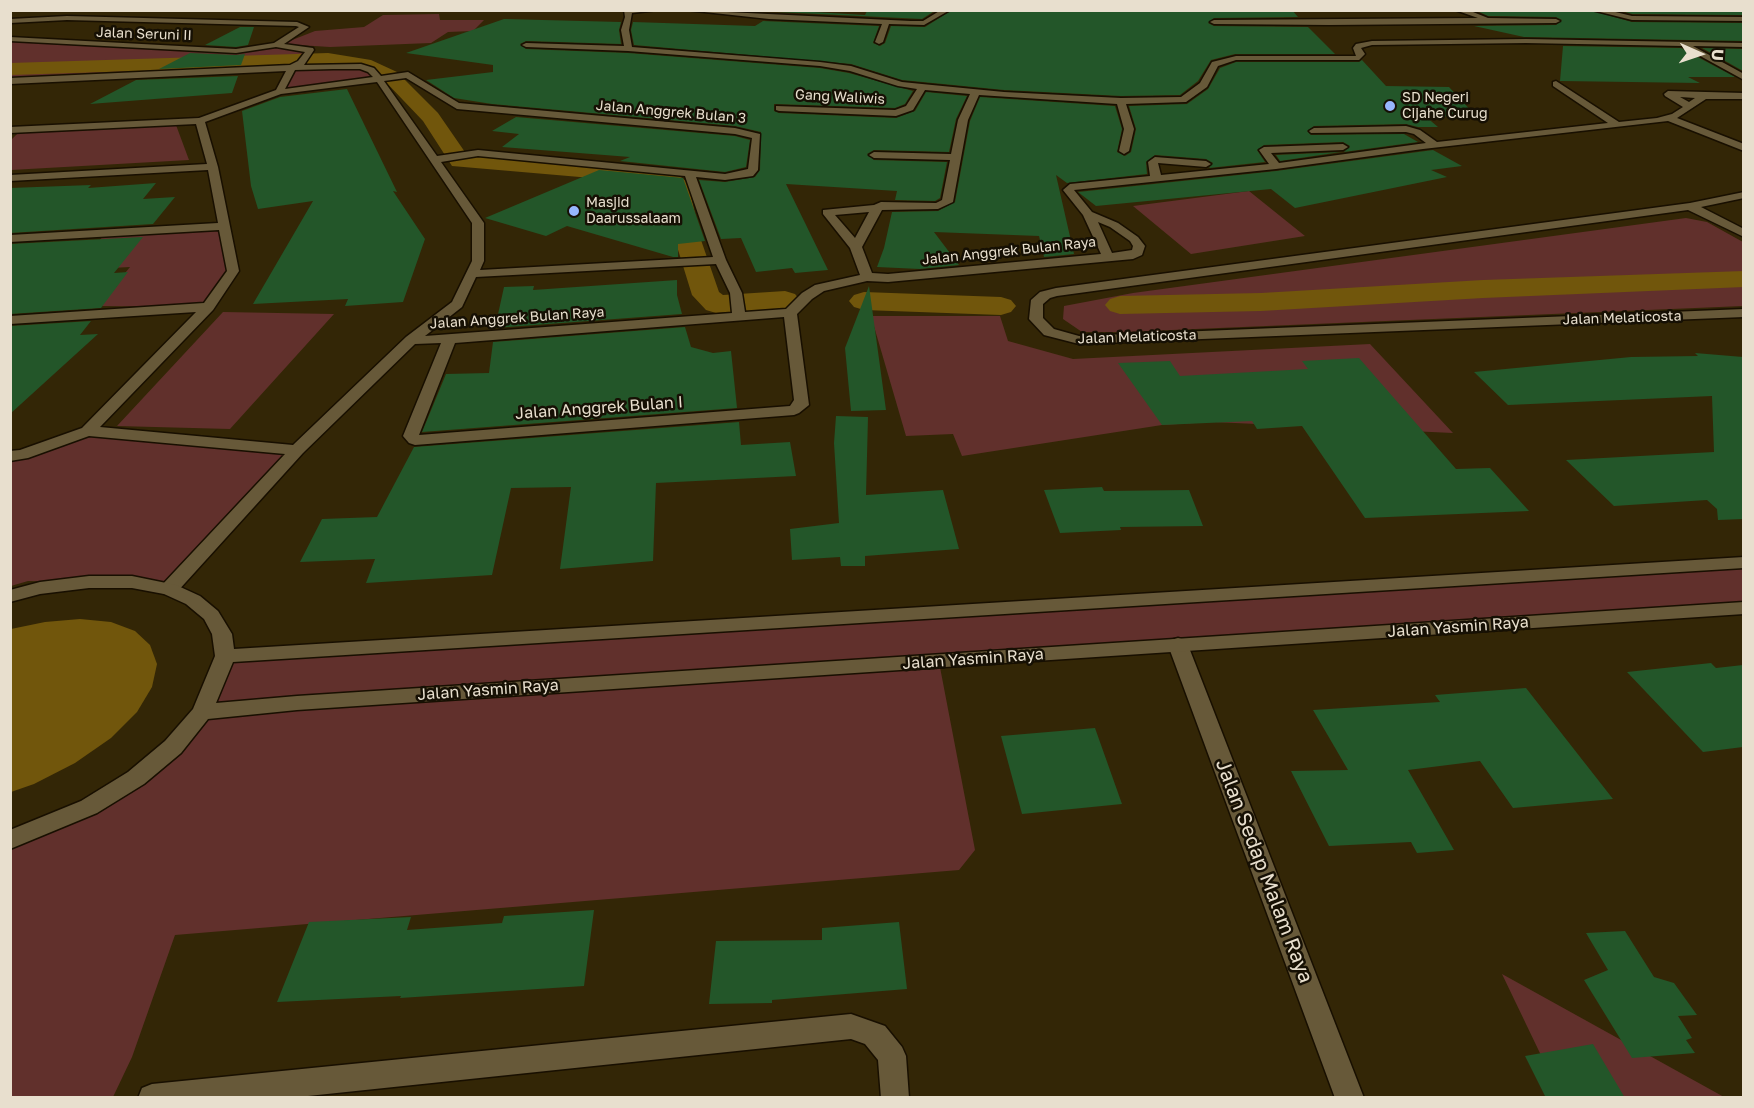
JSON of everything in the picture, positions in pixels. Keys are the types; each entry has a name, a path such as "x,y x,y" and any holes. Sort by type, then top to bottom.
{"street":[{"path":"628,49 625,30 628,11 655,10"},
{"path":"689,10 769,17 924,23 947,10"},
{"path":"854,21 861,10"},
{"path":"1458,10 1480,15 1486,20"},
{"path":"1595,10 1632,18 1743,19"},
{"path":"1671,18 1693,10"},
{"path":"1354,13 1393,21"},
{"path":"10,21 67,18 229,21 297,24 305,27 276,45"},
{"path":"60,25 67,18"},
{"path":"1214,22 1556,21"},
{"path":"879,42 886,22"},
{"path":"46,40 53,32"},
{"name":"Jalan Seruni II","path":"10,39 236,51 276,45"},
{"path":"526,45 628,49 820,64 851,69 901,84 922,87 1120,100 1183,100 1204,85 1215,64 1236,58 1359,58 1361,54 1357,48 1372,43 1526,41 1743,45"},
{"path":"1684,44 1743,78"},
{"path":"276,45 310,50 279,92"},
{"path":"10,81 297,65 361,67 371,70 439,159 478,223 478,261 457,304 411,340 297,450 169,589"},
{"name":"Jalan Anggrek Bulan 3","path":"10,130 200,121 279,92 412,75 457,106 735,131 757,136 753,170 749,174 725,177 478,153 439,159"},
{"path":"1556,84 1617,125"},
{"name":"Gang Waliwis","path":"779,108 896,113 910,108 922,87"},
{"path":"867,277 856,247 827,212 879,207 944,205 947,202 963,120 976,92"},
{"path":"1688,106 1668,94 1743,96"},
{"name":"Jalan Anggrek Bulan Raya","path":"411,340 450,339 738,314 790,313 807,296 820,288 867,277 888,278 1108,257 1088,214 1068,190 1070,187 1246,167 1276,166 1668,118 1704,96"},
{"path":"1120,100 1129,129 1124,151"},
{"path":"1668,118 1743,148"},
{"path":"10,456 22,455 88,430 208,307 233,271 213,167 200,121"},
{"path":"1314,130 1412,129 1429,146"},
{"path":"1276,166 1264,150 1429,146"},
{"path":"874,155 957,157"},
{"path":"10,178 213,167"},
{"path":"690,175 720,260 736,293 738,314"},
{"name":"Jalan Melaticosta","path":"1743,195 1690,206 1056,292 1045,295 1036,303 1036,318 1049,332 1079,340 1743,313"},
{"path":"1690,206 1743,234"},
{"path":"856,247 879,207"},
{"path":"1088,214 1114,225 1134,239 1139,246 1138,252 1132,255 1108,257"},
{"path":"10,239 223,226"},
{"path":"472,274 720,260"},
{"path":"10,320 208,307"},
{"name":"Jalan Anggrek Bulan I","path":"450,339 412,432 411,436 415,440 794,410 801,405 801,400 790,313"},
{"path":"88,430 297,450"},
{"path":"225,656 1743,562"},
{"path":"10,596 40,588 89,582 132,582 169,589 193,600 210,615 222,634 225,656 202,712 173,747 136,778 89,807 10,840"},
{"name":"Jalan Yasmin Raya","path":"202,712 308,702 1743,608"},
{"name":"Jalan Sedap Malam Raya","path":"1178,645 1350,1098"},
{"path":"152,1098 851,1026 875,1035 892,1056 895,1098"}],"shaded area":[{"path":"439,14 440,20 484,20 473,31 448,32 431,43 330,47 282,44 315,31 364,27 383,15"},
{"path":"11,39 236,51 276,45 310,50 294,67 361,67 379,79 279,92 292,69 11,81"},
{"path":"176,125 189,160 11,170 11,140 20,131"},
{"path":"1249,191 1305,236 1191,254 1133,206"},
{"path":"1686,218 1707,222 1743,242 1743,306 1124,332 1082,332 1063,319 1064,306 1133,293"},
{"path":"223,226 233,271 208,307 98,306 130,267 73,270 106,233"},
{"path":"223,312 334,314 230,429 117,426"},
{"path":"871,316 1000,316 1008,341 1073,359 1370,344 1453,433 1213,422 1162,425 962,456 953,434 906,436"},
{"path":"88,431 297,450 169,589 89,582 28,581 11,586 11,459"},
{"path":"1743,562 1743,608 939,662 975,850 959,870 175,935 132,1057 113,1097 11,1098 11,840 89,807 173,747 225,656"},
{"path":"80,619 111,622 135,631 150,645 157,664 152,687 137,712 111,738 75,763 34,784 11,792 11,629 45,622"},
{"path":"1502,974 1724,1097 1561,1097"}],"building":[{"path":"780,10 865,15 867,11 936,10 922,19 777,12"},
{"path":"952,10 1292,10 1298,17 1214,18 1208,23 1214,26 1308,27 1335,54 1235,54 1211,60 1198,81 1180,95 1121,96 1004,90 902,80 851,64 634,45 631,30 633,22 755,26 763,21 879,26 873,43 880,46 885,43 891,26 925,27"},
{"path":"1475,10 1590,10 1632,22 1743,23 1743,41 1524,37 1474,26 1556,25 1562,20 1556,17 1488,16"},
{"path":"1619,10 1743,10 1743,15 1632,14"},
{"path":"504,19 621,22 619,30 621,44 526,41 520,44 526,49 628,53 820,68 849,73 913,91 905,104 895,108 774,104 774,111 779,113 896,118 915,111 926,92 967,96 956,119 949,152 874,150 867,154 874,160 947,162 940,198 935,201 895,200 897,191 786,184 828,270 795,273 792,268 756,272 741,238 721,239 699,180 725,182 755,177 760,170 761,132 735,126 492,104 454,98 426,80 493,72 493,65 406,53"},
{"path":"240,27 254,27 248,45 236,47 205,45"},
{"path":"1563,46 1681,48 1735,77 1688,77 1700,83 1560,81"},
{"path":"1702,48 1743,49 1743,71"},
{"path":"190,53 245,54 241,65 159,69"},
{"path":"1362,60 1386,86 1449,87 1477,117 1425,116 1438,127 1418,127 1406,124 1314,126 1307,131 1311,135 1404,134 1418,142 1344,152 1350,146 1343,142 1264,145 1257,150 1265,162 1209,168 1213,163 1206,159 1155,155 1146,162 1147,174 1067,183 1056,175 1074,254 1044,257 1039,236 934,232 959,265 920,269 877,267 892,212 938,211 955,202 970,121 980,97 1115,106 1122,129 1117,152 1125,156 1131,152 1136,129 1129,106 1187,104 1208,89 1220,68 1236,62 1359,62"},
{"path":"238,76 232,93 90,104 136,80"},
{"path":"347,89 397,192 393,191 425,239 403,302 345,306 348,299 253,304 313,201 258,209 251,186 242,111 280,97"},
{"path":"516,117 735,136 750,140 746,167 725,172 620,161 630,157 502,147 519,134 492,131"},
{"path":"1433,150 1462,166 1431,170 1447,177 1295,208 1271,189 1096,206 1078,192 1276,171"},
{"path":"1341,152 1280,161 1276,155"},
{"path":"599,170 683,178 705,241 678,244 678,257 673,257 567,226 546,236 485,218"},
{"path":"156,183 143,199 175,197 153,224 10,233 10,188 91,185 88,188"},
{"path":"143,237 114,273 128,272 101,308 10,314 10,244"},
{"path":"677,280 677,295 682,314 495,328 504,287 534,286 533,290"},
{"path":"869,286 886,410 851,411 845,348"},
{"path":"91,321 80,335 98,334 10,414 10,326"},
{"path":"685,327 691,347 713,353 731,351 737,408 422,432 446,374 489,373 493,342"},
{"path":"1695,353 1743,357 1743,519 1718,520 1717,509 1707,500 1614,506 1566,460 1714,452 1712,396 1508,405 1474,372 1631,357 1698,356"},
{"path":"1359,358 1456,469 1490,468 1529,511 1365,518 1302,426 1257,429 1252,421 1162,425 1118,363 1170,361 1180,376 1308,369 1302,361"},
{"path":"836,416 868,417 866,495 943,490 959,549 865,556 865,566 841,566 840,557 792,560 790,529 839,523 834,443"},
{"path":"739,422 741,445 790,442 796,476 656,483 653,561 560,569 571,487 511,488 492,575 366,583 375,559 300,562 322,519 377,517 414,447"},
{"path":"1102,487 1104,491 1189,490 1203,526 1120,527 1121,530 1060,533 1044,490"},
{"path":"1711,663 1716,668 1743,665 1743,747 1703,752 1627,672"},
{"path":"1526,688 1613,799 1513,808 1480,761 1408,770 1454,850 1417,853 1411,842 1329,846 1291,771 1348,770 1313,710 1440,702 1435,695"},
{"path":"1095,728 1122,804 1022,814 1001,736"},
{"path":"594,910 584,986 400,998 401,996 277,1002 309,922 411,917 407,930 502,923 504,916"},
{"path":"899,922 907,989 772,1000 772,1003 709,1004 716,941 822,940 822,928"},
{"path":"1625,931 1654,977 1674,983 1697,1015 1678,1016 1692,1038 1686,1040 1695,1053 1632,1058 1584,980 1608,970 1586,933"},
{"path":"1593,1044 1625,1098 1546,1098 1525,1056"}],"waterway":[{"path":"10,69 328,59 364,64 385,73"},
{"path":"390,76 431,117 460,161 667,177 676,183 688,240 706,295 716,304 785,300"},
{"path":"1120,305 1261,302 1483,289 1744,279"},
{"path":"864,301 1001,306"}],"place":[{"name":"SD Negeri Cijahe Curug","path":"1390,106"},
{"name":"Masjid Daarussalaam","path":"574,211"}]}
